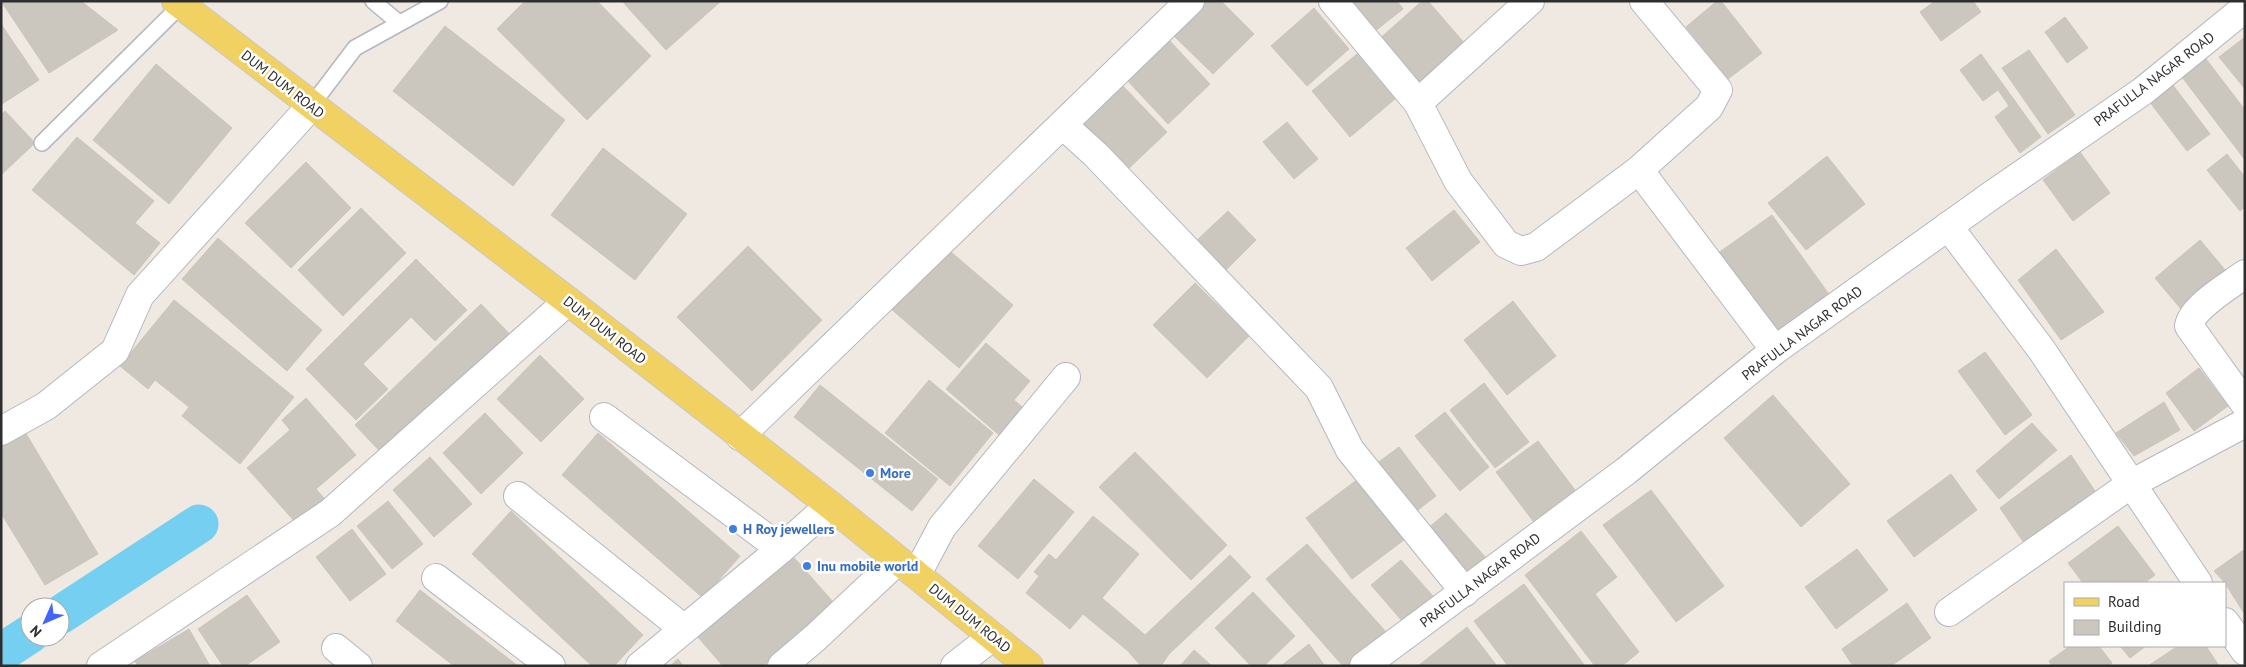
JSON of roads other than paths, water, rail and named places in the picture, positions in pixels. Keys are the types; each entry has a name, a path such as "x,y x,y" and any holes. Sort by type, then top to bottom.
{"main road":[{"name":"DUM DUM ROAD","path":"179,3 568,301 830,505 1028,666"}],"street":[{"path":"740,436 1064,125 1190,1"},
{"path":"1334,1 1418,103 1458,181 1506,244 1521,251 1536,247 1638,170 1709,107 1718,90 1644,1"},
{"path":"1418,103 1530,1"},
{"name":"PRAFULLA NAGAR ROAD","path":"1364,666 1626,471 1775,350 1948,226 2143,91 2245,8"},
{"path":"1,431 46,406 115,351 140,296 312,106"},
{"path":"1064,125 1096,155 1318,388 1350,450 1465,592"},
{"path":"1638,170 1775,350"},
{"path":"1948,226 2041,349 2197,582"},
{"path":"2245,274 2199,308 2190,319 2189,326 2245,404"},
{"path":"101,666 330,513 568,301"},
{"path":"782,666 815,638 907,568 1066,377"},
{"path":"604,417 781,549"},
{"path":"1949,612 2131,484 2245,423"},
{"path":"518,496 684,629"},
{"path":"640,666 781,549 830,505"},
{"path":"436,578 551,666"},
{"path":"2226,623 2245,651"},
{"path":"955,666 992,637"},
{"path":"336,648 358,666"}],"lane":[{"path":"373,1 399,24"},
{"path":"312,106 355,48 440,1"},
{"path":"42,142 179,3"}],"waterway":[{"path":"70,608 199,524"},
{"path":"1,653 20,641"}],"place":[{"name":"More","path":"870,473"},
{"name":"H Roy jewellers","path":"733,529"},
{"name":"Inu mobile world","path":"807,566"}]}
